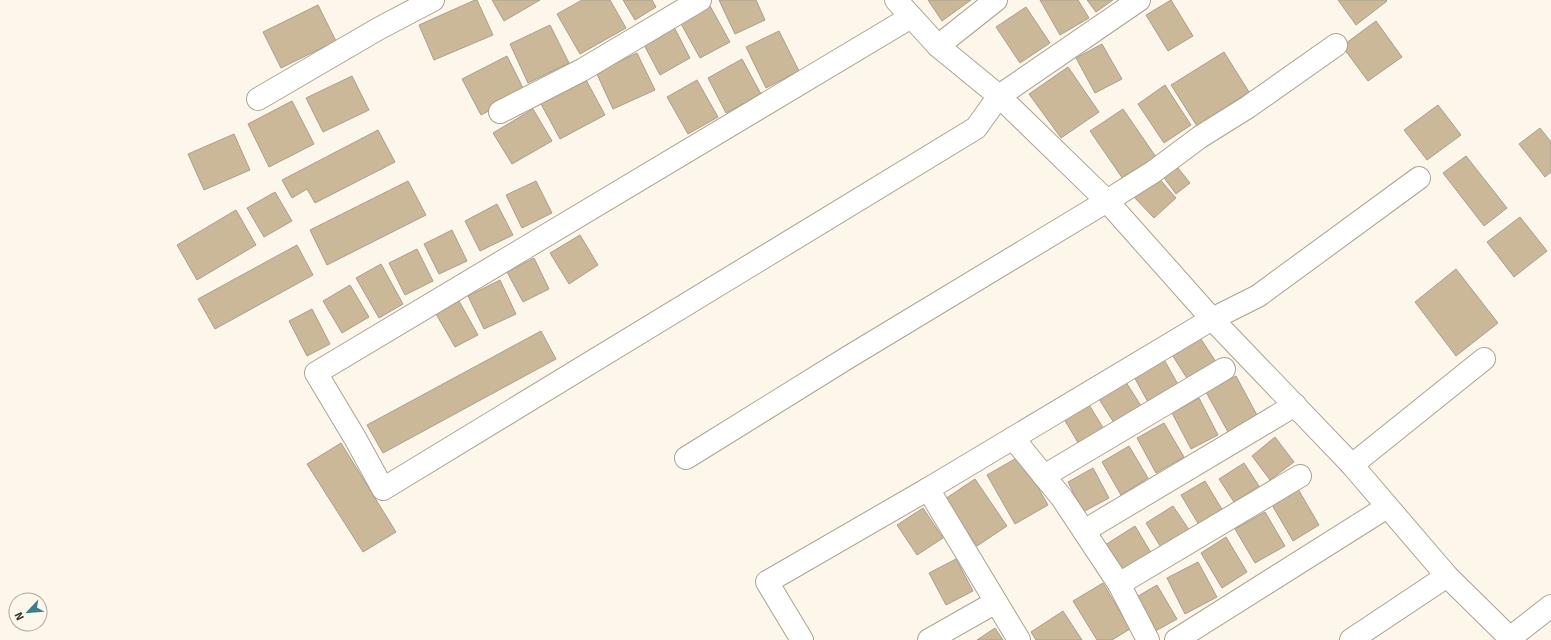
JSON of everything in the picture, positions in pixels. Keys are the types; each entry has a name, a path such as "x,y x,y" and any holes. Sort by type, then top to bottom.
{"street":[{"path":"258,99 378,29 433,0"},
{"path":"500,112 582,70 700,0"},
{"path":"896,0 938,46 999,96 1107,201 1212,319 1352,465 1447,576 1511,639 1551,606"},
{"path":"938,46 996,0"},
{"path":"911,17 316,373 383,488 976,128 999,96 1140,0"},
{"path":"686,458 1153,172 1336,45"},
{"path":"802,640 767,582 928,490 1212,319 1258,296 1419,178"},
{"path":"1352,465 1484,358"},
{"path":"1044,476 1224,369"},
{"path":"1084,532 1295,405"},
{"path":"1013,438 1062,498 1119,584 1148,640"},
{"path":"1119,584 1300,476"},
{"path":"928,490 1019,640"},
{"path":"1176,640 1387,506"},
{"path":"1351,640 1447,576"},
{"path":"929,640 996,602"}],"building":[{"path":"477,0 493,35 434,60 419,25"},
{"path":"492,0 540,0 504,21"},
{"path":"582,0 610,0 626,28 580,54 557,14"},
{"path":"623,0 652,0 656,7 635,20"},
{"path":"719,0 756,0 765,20 735,34"},
{"path":"928,0 971,0 942,21"},
{"path":"1040,0 1078,0 1089,18 1060,35"},
{"path":"1087,0 1113,0 1096,12"},
{"path":"1171,0 1193,36 1168,51 1146,15"},
{"path":"1338,0 1386,0 1387,1 1356,25"},
{"path":"318,5 336,41 281,68 263,32"},
{"path":"710,6 730,42 700,58 680,22"},
{"path":"1026,7 1050,43 1020,63 996,27"},
{"path":"1376,21 1402,57 1368,81 1342,46"},
{"path":"550,25 569,63 528,83 510,44"},
{"path":"674,27 690,58 660,75 643,43"},
{"path":"779,31 799,71 766,88 746,47"},
{"path":"1102,44 1122,79 1095,93 1076,58"},
{"path":"1224,52 1249,92 1197,126 1171,85"},
{"path":"637,53 655,90 613,109 596,72"},
{"path":"507,56 525,92 481,115 462,79"},
{"path":"742,59 761,94 726,113 708,78"},
{"path":"1068,67 1099,112 1061,138 1029,94"},
{"path":"352,76 369,110 323,132 306,98"},
{"path":"585,78 605,115 560,139 540,102"},
{"path":"697,80 718,117 688,134 667,97"},
{"path":"1165,85 1191,125 1164,143 1138,104"},
{"path":"292,101 314,144 269,167 248,124"},
{"path":"1438,105 1461,135 1427,160 1404,130"},
{"path":"533,109 552,141 512,164 493,133"},
{"path":"1123,109 1156,157 1123,179 1090,131"},
{"path":"1540,128 1551,142 1551,172 1545,177 1519,144"},
{"path":"378,130 395,162 315,203 307,189 292,198 282,180"},
{"path":"234,134 250,170 204,190 188,154"},
{"path":"1466,156 1507,208 1484,226 1443,173"},
{"path":"1175,164 1190,183 1176,194 1162,175"},
{"path":"1157,176 1176,198 1154,218 1134,197"},
{"path":"408,181 426,215 327,265 310,230"},
{"path":"536,181 552,213 522,228 506,195"},
{"path":"275,192 292,221 264,237 247,208"},
{"path":"497,204 513,235 480,251 465,221"},
{"path":"236,210 256,245 197,280 177,245"},
{"path":"1520,217 1547,251 1514,277 1487,242"},
{"path":"452,230 467,261 439,274 424,244"},
{"path":"580,235 598,265 569,284 550,253"},
{"path":"297,245 313,275 215,329 198,299"},
{"path":"417,249 433,281 405,295 389,263"},
{"path":"534,258 549,289 523,302 507,272"},
{"path":"381,264 403,304 379,318 356,278"},
{"path":"1456,269 1498,323 1456,356 1415,302"},
{"path":"500,280 516,314 484,329 468,296"},
{"path":"350,285 369,317 342,333 323,301"},
{"path":"459,301 478,335 455,347 436,314"},
{"path":"312,309 330,344 307,356 289,321"},
{"path":"541,331 556,359 383,453 367,425"},
{"path":"1199,336 1216,362 1188,380 1171,353"},
{"path":"1162,356 1180,388 1149,404 1132,373"},
{"path":"1236,376 1258,417 1228,432 1206,392"},
{"path":"1124,379 1143,409 1116,426 1097,396"},
{"path":"1199,398 1218,435 1191,449 1172,413"},
{"path":"1088,403 1105,431 1080,446 1064,419"},
{"path":"1164,423 1184,457 1156,473 1137,438"},
{"path":"1275,437 1294,462 1270,480 1252,456"},
{"path":"341,443 396,532 363,552 307,464"},
{"path":"1129,446 1148,478 1121,495 1102,462"},
{"path":"1020,456 1048,505 1015,524 987,475"},
{"path":"1244,463 1259,486 1234,502 1219,479"},
{"path":"1093,468 1109,498 1083,512 1068,482"},
{"path":"975,479 1007,526 977,546 945,499"},
{"path":"1205,481 1223,511 1199,525 1181,495"},
{"path":"1298,489 1319,525 1293,541 1272,505"},
{"path":"1173,506 1190,531 1162,549 1146,523"},
{"path":"923,508 943,538 917,555 897,525"},
{"path":"1265,512 1285,546 1255,563 1235,529"},
{"path":"1135,526 1153,556 1124,574 1105,545"},
{"path":"1226,537 1247,572 1222,588 1201,553"},
{"path":"956,559 973,591 946,605 929,573"},
{"path":"1198,562 1217,597 1185,614 1167,578"},
{"path":"1103,583 1130,629 1112,640 1097,640 1073,601"},
{"path":"1157,585 1177,619 1152,633 1133,599"},
{"path":"1063,611 1082,640 1036,640 1031,632"},
{"path":"995,628 1003,640 977,640"}]}
